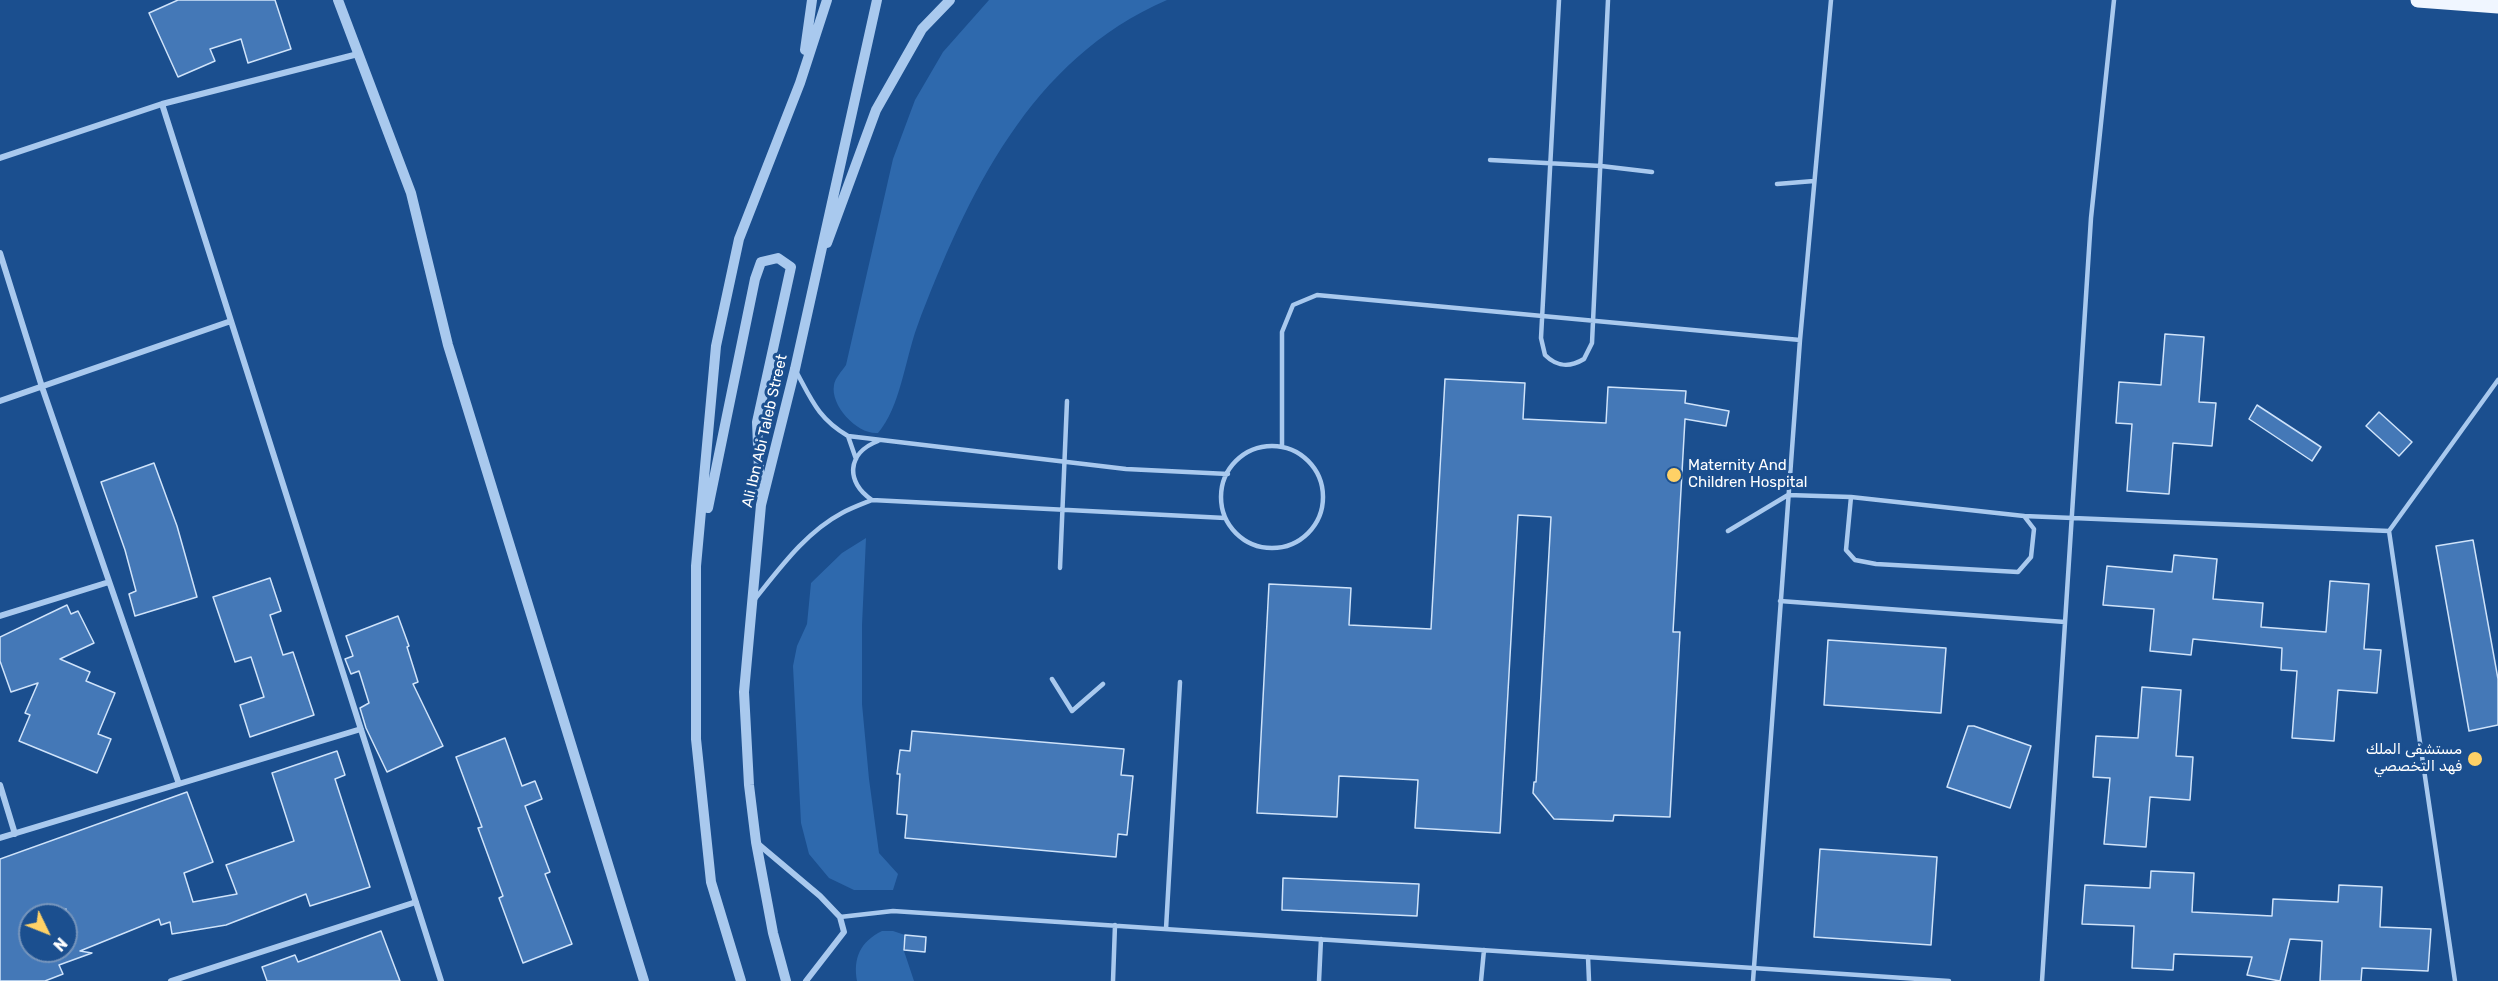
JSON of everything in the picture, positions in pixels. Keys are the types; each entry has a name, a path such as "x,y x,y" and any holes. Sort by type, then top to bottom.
{"main road":[{"path":"2418,0 2498,6"}],"street":[{"path":"338,0 411,193 448,345 644,981"},
{"path":"800,83 812,0"},
{"path":"741,981 711,882 696,739 696,566 716,346 739,240 800,83 827,0"},
{"name":"Ali Ibn Abi Taleb Street","path":"786,981 773,933 756,842 749,785 744,692 761,505 795,369 877,0"},
{"path":"813,283 876,110 922,29 950,0"},
{"path":"0,158 162,104 358,54"},
{"path":"162,104 441,981"},
{"path":"0,253 42,387 179,784"},
{"path":"696,566 755,279 761,262 778,258 791,267 757,422 761,505"},
{"path":"0,401 231,321"},
{"path":"0,616 109,582"},
{"path":"0,838 361,729"},
{"path":"0,784 15,834"},
{"path":"756,842 820,896 840,917 844,932 806,981"},
{"path":"171,981 416,902"}],"lane":[{"path":"1559,0 1541,347 1545,355 1559,365 1568,366 1584,359 1589,351 1593,322 1608,0"},
{"path":"1752,981 1800,340 1831,0"},
{"path":"2042,981 2091,218 2114,0"},
{"path":"1490,160 1601,166 1652,172"},
{"path":"1777,184 1814,181"},
{"path":"1282,447 1282,332 1293,305 1317,295 1800,340"},
{"path":"795,369 814,404 829,425 848,436 1126,469 1228,474"},
{"path":"2455,981 2389,531 2498,380"},
{"path":"1060,568 1067,401"},
{"path":"848,436 856,459"},
{"path":"872,500 856,485 853,474 856,459 865,446 880,440"},
{"path":"1272,445 1282,447 1293,449 1311,462 1321,482 1323,503 1319,518 1308,533 1293,544 1274,548 1246,541 1231,528 1222,509 1223,481 1240,456 1258,447 1272,445"},
{"path":"1728,531 1788,495 1851,497 2024,516 2389,531"},
{"path":"1851,497 1846,550 1855,560 1876,564 2018,572 2031,557 2034,529 2024,516"},
{"path":"754,601 783,564 807,539 841,513 872,500 1225,518"},
{"path":"1780,601 2065,622"},
{"path":"1052,679 1072,711 1103,684"},
{"path":"1166,929 1180,682"},
{"path":"840,917 893,910 1949,981"},
{"path":"1113,981 1115,925"},
{"path":"1319,981 1322,939"},
{"path":"1481,981 1484,950"},
{"path":"1588,957 1589,981"}],"shaded area":[{"path":"989,0 1167,0 1119,26 1077,57 1041,95 1009,136 982,181 936,277 917,327 892,411 878,433 870,432 847,418 836,402 834,385 846,365 893,159 915,100 943,52"},
{"path":"866,538 862,625 862,704 879,853 898,874 893,890 854,890 829,878 809,854 801,823 793,666 797,646 807,624 811,583 842,553"},
{"path":"882,931 893,931 905,935 903,948 914,981 857,981 857,958 863,946 874,935"}],"building":[{"path":"178,0 275,0 291,49 248,63 241,39 210,49 215,61 178,77 149,13"},
{"path":"2165,334 2204,337 2199,402 2216,403 2212,446 2173,443 2169,494 2127,491 2132,424 2116,423 2119,382 2161,385"},
{"path":"1445,379 1525,383 1523,419 1606,423 1608,387 1686,391 1685,403 1729,411 1726,426 1685,419 1673,632 1680,632 1670,817 1614,815 1613,821 1554,819 1533,793 1534,782 1536,782 1551,517 1518,515 1500,833 1415,828 1418,780 1339,776 1337,817 1257,813 1269,584 1351,588 1349,625 1431,629"},
{"path":"2257,405 2321,447 2312,461 2249,419"},
{"path":"2379,412 2412,442 2399,456 2366,426"},
{"path":"154,463 177,526 197,597 135,616 129,594 136,591 125,550 101,482"},
{"path":"2473,540 2498,679 2498,725 2469,731 2436,546"},
{"path":"2174,555 2217,559 2213,599 2263,603 2261,627 2326,632 2330,581 2369,584 2364,649 2381,650 2377,693 2338,690 2334,741 2292,738 2297,671 2281,670 2282,648 2193,639 2191,655 2150,651 2154,609 2103,605 2107,566 2172,572"},
{"path":"270,578 281,611 270,615 283,655 293,652 314,715 250,737 240,705 264,697 251,657 235,662 213,597"},
{"path":"67,605 71,614 78,611 94,643 60,659 90,672 86,681 115,693 98,734 111,739 97,773 19,741 30,715 25,713 38,683 11,692 0,661 0,637"},
{"path":"398,616 409,646 407,647 418,682 413,684 443,746 387,772 366,728 360,708 369,703 359,671 351,674 345,659 353,656 346,636"},
{"path":"1828,640 1946,648 1941,713 1824,705"},
{"path":"2142,687 2181,690 2176,756 2193,757 2190,800 2150,797 2146,847 2104,844 2110,778 2093,777 2096,736 2138,738"},
{"path":"1968,726 1974,726 2031,746 2010,808 1947,787"},
{"path":"912,731 1124,749 1121,775 1133,776 1127,835 1118,834 1116,857 905,838 907,815 897,814 900,774 897,774 900,750 910,751"},
{"path":"505,738 522,786 535,781 542,799 525,806 550,872 545,874 572,944 523,963 499,898 503,896 478,828 482,827 456,757"},
{"path":"337,751 345,775 335,779 370,887 310,906 306,894 226,925 172,934 170,922 161,925 159,919 80,951 92,953 78,958 78,903 18,903 18,963 64,963 59,965 63,974 45,981 0,981 0,859 187,792 213,862 184,873 193,902 237,894 226,865 294,841 272,773"},
{"path":"1820,849 1937,857 1931,945 1814,937"},
{"path":"2151,871 2194,873 2192,912 2272,916 2273,899 2338,902 2339,885 2382,887 2380,927 2431,929 2428,971 2362,968 2361,981 2320,981 2322,941 2290,939 2280,981 2247,975 2252,957 2174,954 2173,970 2132,968 2134,926 2082,924 2085,885 2150,888"},
{"path":"1283,878 1419,884 1417,916 1282,910"},
{"path":"381,931 400,981 267,981 262,967 295,955 298,962"},
{"path":"905,935 926,937 925,952 904,950"}],"place":[{"name":"Maternity And Children Hospital","path":"1674,475"},
{"name":"مستشفى الملك فهد التخصصي","path":"2475,759"}]}
